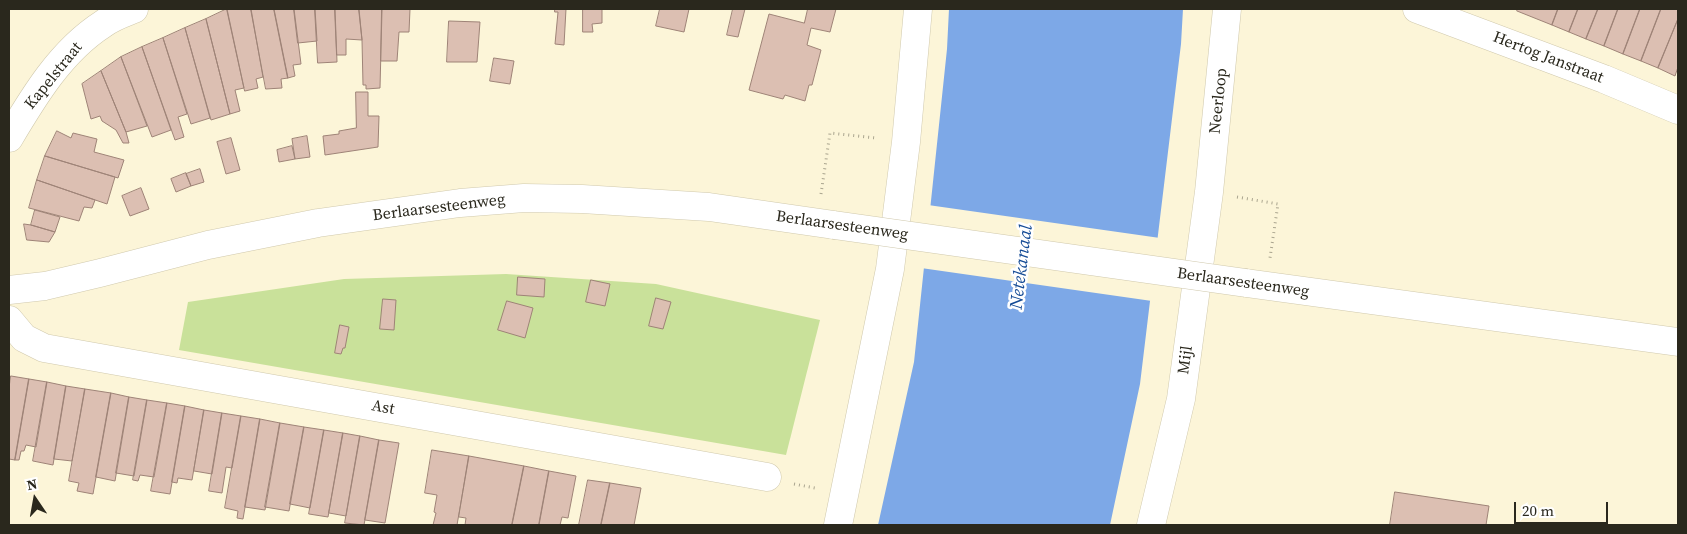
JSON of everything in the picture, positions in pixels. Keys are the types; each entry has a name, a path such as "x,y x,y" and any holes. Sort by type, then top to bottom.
{"street":[{"name":"Kapelstraat","path":"9,138 51,74 76,44 104,23 134,9"},
{"path":"838,525 890,269 906,142 918,9"},
{"name":"Neerloop","path":"1209,192 1227,9"},
{"name":"Hertog Janstraat","path":"1416,9 1586,72 1678,110"},
{"name":"Mijl","path":"1151,525 1180,399 1209,192"},
{"name":"Berlaarsesteenweg","path":"9,290 45,286 208,245 318,223 460,203 534,198 709,207 1678,342"},
{"name":"Ast","path":"9,320 24,338 44,348 767,477"}],"path":[{"path":"821,196 830,133 906,142"},
{"path":"1209,192 1278,204 1269,261"},
{"path":"767,477 828,491 844,497"}],"green space":[{"path":"506,274 656,284 820,320 786,455 179,350 188,302 344,279"}],"water":[{"name":"Netekanaal","path":"949,9 1183,9 1181,44 1140,384 1110,525 878,525 914,362 947,49"}],"pier":[{"path":"928,205 1160,238 1152,301 921,268"}],"building":[{"path":"227,9 244,88 235,90 240,111 230,114 206,19"},
{"path":"227,9 251,9 263,77 256,79 258,88 245,91"},
{"path":"251,9 274,9 288,78 281,79 282,88 266,89"},
{"path":"274,9 294,9 301,64 293,65 295,76 288,78"},
{"path":"294,9 315,9 317,41 298,43"},
{"path":"315,9 335,9 337,62 318,63"},
{"path":"335,9 359,9 362,40 346,39 346,55 337,55"},
{"path":"359,9 382,9 380,88 366,89 366,85 363,85"},
{"path":"382,9 410,9 409,32 399,32 397,61 381,61"},
{"path":"555,9 566,9 564,45 555,44 558,12 555,12"},
{"path":"583,9 602,9 602,23 592,24 593,32 583,32"},
{"path":"660,9 689,9 684,32 656,26"},
{"path":"733,9 745,9 738,37 727,35"},
{"path":"808,9 836,9 830,32 811,28 807,45 821,50 812,85 809,85 805,101 785,95 783,99 749,90 769,14 804,23"},
{"path":"1518,9 1558,9 1552,25 1517,11"},
{"path":"1558,9 1578,9 1569,32 1552,25"},
{"path":"1578,9 1598,9 1586,39 1569,32"},
{"path":"1598,9 1618,9 1604,46 1586,39"},
{"path":"1618,9 1640,9 1623,54 1604,46"},
{"path":"1640,9 1661,9 1641,61 1623,54"},
{"path":"1661,9 1678,9 1678,19 1658,68 1641,61"},
{"path":"206,19 230,114 211,120 185,28"},
{"path":"1678,19 1678,67 1675,76 1658,68"},
{"path":"449,21 480,22 477,62 447,62"},
{"path":"185,28 210,118 191,124 163,38"},
{"path":"163,38 187,114 178,117 184,137 175,140 142,47"},
{"path":"142,47 171,130 152,137 121,57"},
{"path":"121,57 147,126 126,132 101,71"},
{"path":"494,58 514,61 510,84 490,81"},
{"path":"101,71 129,143 123,143 116,130 102,121 100,116 91,119 82,84"},
{"path":"356,92 368,92 368,116 379,116 378,147 325,155 323,136 339,134 339,131 356,128"},
{"path":"57,131 71,138 73,133 97,139 94,152 124,160 118,178 45,156"},
{"path":"307,136 310,157 295,159 292,139"},
{"path":"231,138 240,170 226,174 217,142"},
{"path":"292,146 295,159 279,162 277,150"},
{"path":"45,156 115,177 107,204 37,180"},
{"path":"200,169 204,182 191,186 186,174"},
{"path":"186,173 191,186 176,192 171,179"},
{"path":"37,180 95,200 92,208 84,207 79,221 29,208"},
{"path":"141,188 149,209 130,216 122,196"},
{"path":"35,210 60,217 55,232 31,225"},
{"path":"24,224 55,232 49,242 27,240"},
{"path":"518,277 545,279 544,297 517,295"},
{"path":"591,280 610,284 605,306 586,302"},
{"path":"656,298 671,302 663,329 649,326"},
{"path":"383,299 396,300 394,330 380,329"},
{"path":"507,301 533,308 525,338 498,330"},
{"path":"340,325 349,327 345,348 343,348 341,354 335,353"},
{"path":"11,376 29,379 15,460 9,459 9,388"},
{"path":"29,379 47,382 36,447 26,445 24,451 21,451 19,460 15,460"},
{"path":"47,382 66,386 53,465 33,461"},
{"path":"66,386 85,389 72,461 54,459"},
{"path":"85,389 111,393 93,494 77,491 79,483 69,481"},
{"path":"111,393 129,397 115,481 96,477"},
{"path":"129,397 147,400 134,476 116,473"},
{"path":"147,400 167,403 154,477 140,475 138,481 133,480"},
{"path":"167,403 185,406 170,494 151,491"},
{"path":"185,406 204,410 192,480 178,478 177,483 172,482"},
{"path":"204,410 222,413 212,474 194,471"},
{"path":"222,413 241,416 232,468 226,467 222,493 209,491"},
{"path":"241,416 260,419 243,519 237,518 238,511 225,508"},
{"path":"260,419 280,423 265,510 245,507"},
{"path":"280,423 304,427 289,511 265,507"},
{"path":"304,427 324,430 310,508 290,504"},
{"path":"324,430 343,433 328,517 309,514"},
{"path":"343,433 360,436 346,516 329,513"},
{"path":"360,436 379,440 364,525 345,523"},
{"path":"379,440 399,443 385,523 365,520"},
{"path":"432,450 469,456 457,525 433,525 437,495 425,493"},
{"path":"469,456 524,466 512,525 465,525 466,518 459,517"},
{"path":"524,466 549,471 539,525 512,525"},
{"path":"549,471 576,476 568,518 562,517 560,525 539,525"},
{"path":"588,480 610,483 601,525 579,525"},
{"path":"610,483 641,488 634,525 601,525"},
{"path":"1395,492 1489,506 1486,525 1390,525"}]}
